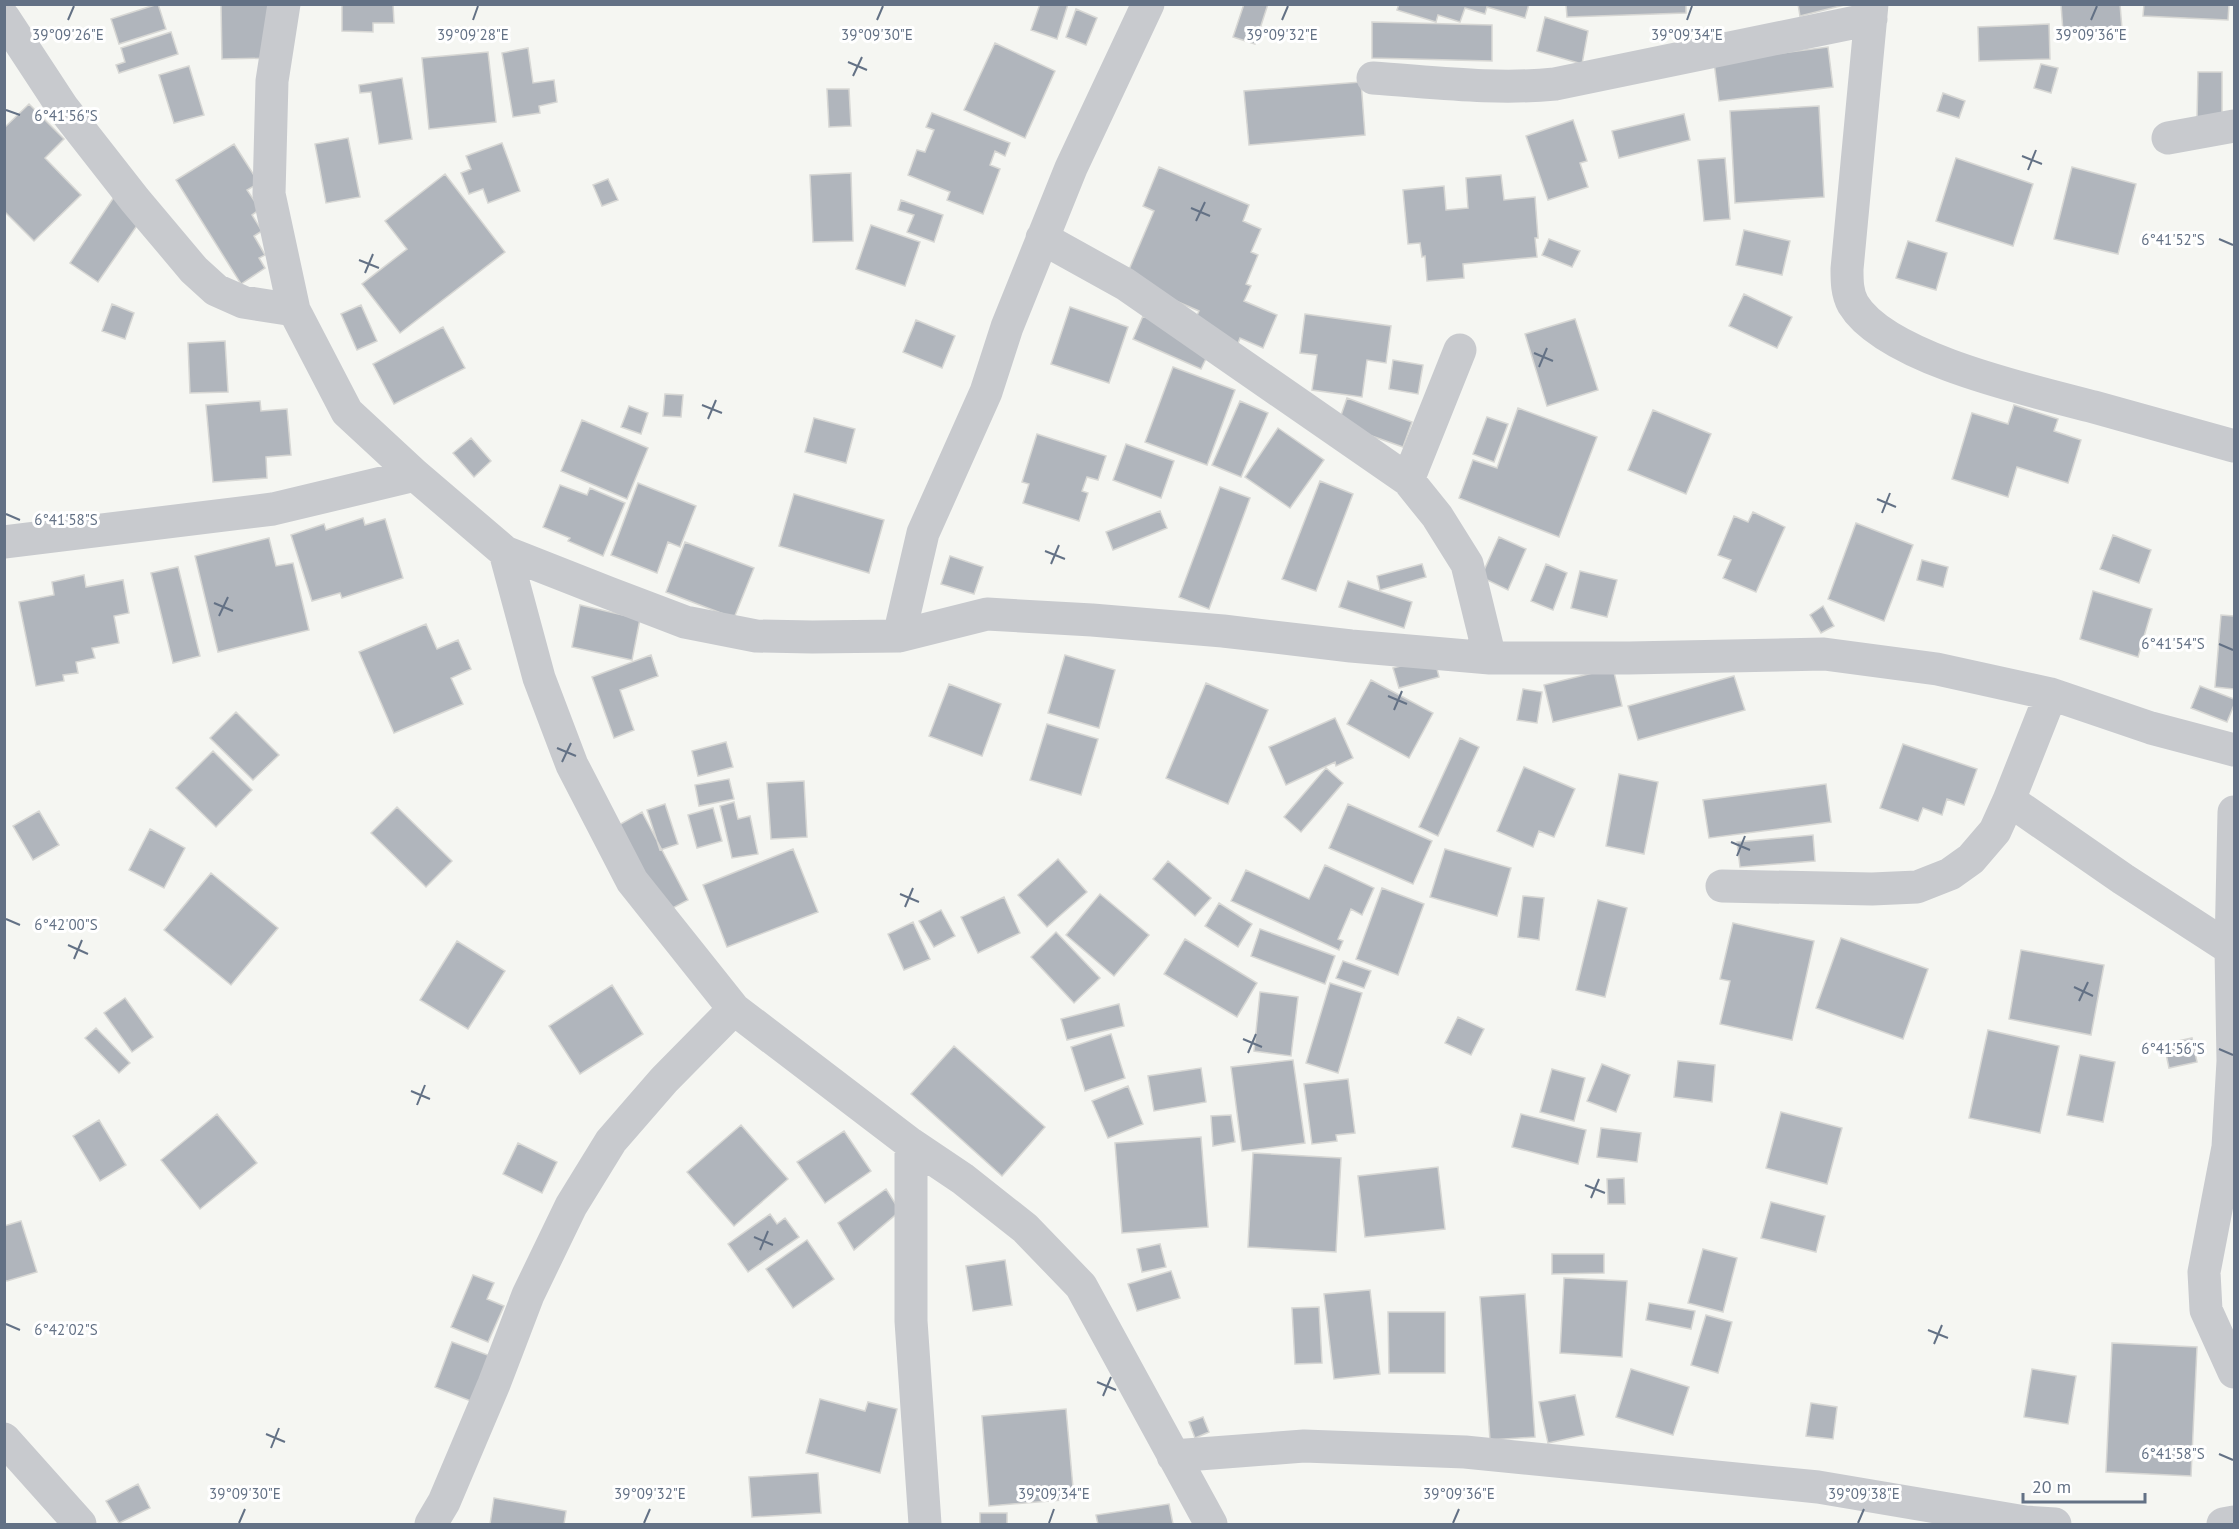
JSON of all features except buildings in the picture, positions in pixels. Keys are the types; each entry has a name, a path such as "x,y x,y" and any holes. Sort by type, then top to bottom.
{"street":[{"path":"284,4 272,81 269,194 294,310 347,412 415,476 506,552 685,622 756,636 899,636 987,614 1164,626 1490,658 1824,654 1937,669 2051,694 2151,728 2235,750"},
{"path":"899,636 924,533 986,392 1007,327 1042,238 1114,74 1148,4"},
{"path":"1373,78 1466,85 1555,84 1871,12 1847,269 1847,288 1853,304 1867,320 1887,336 1922,354 2006,385 2235,447"},
{"path":"4,18 63,108 135,200 194,270 216,290 243,302 294,310"},
{"path":"2168,138 2235,126"},
{"path":"1042,238 1125,284 1408,480 1437,516 1467,564 1490,658"},
{"path":"1408,480 1460,350"},
{"path":"4,542 273,509 415,476"},
{"path":"506,552 539,678 572,765 632,881 734,1009 911,1144 963,1179 1025,1228 1081,1286 1211,1524"},
{"path":"1722,886 1872,889 1917,887 1950,874 1971,859 1995,831 2051,694"},
{"path":"2009,800 2123,879 2231,949"},
{"path":"2235,812 2231,949 2233,1061 2228,1147 2204,1272 2206,1310 2235,1372"},
{"path":"431,1524 444,1502 495,1384 528,1295 572,1206 611,1142 664,1080 734,1009"},
{"path":"911,1144 911,1321 925,1524"},
{"path":"4,1439 80,1524"},
{"path":"1173,1456 1304,1446 1465,1452 1818,1486 2025,1522 2055,1524"},
{"path":"2223,1524 2235,1522"}]}
